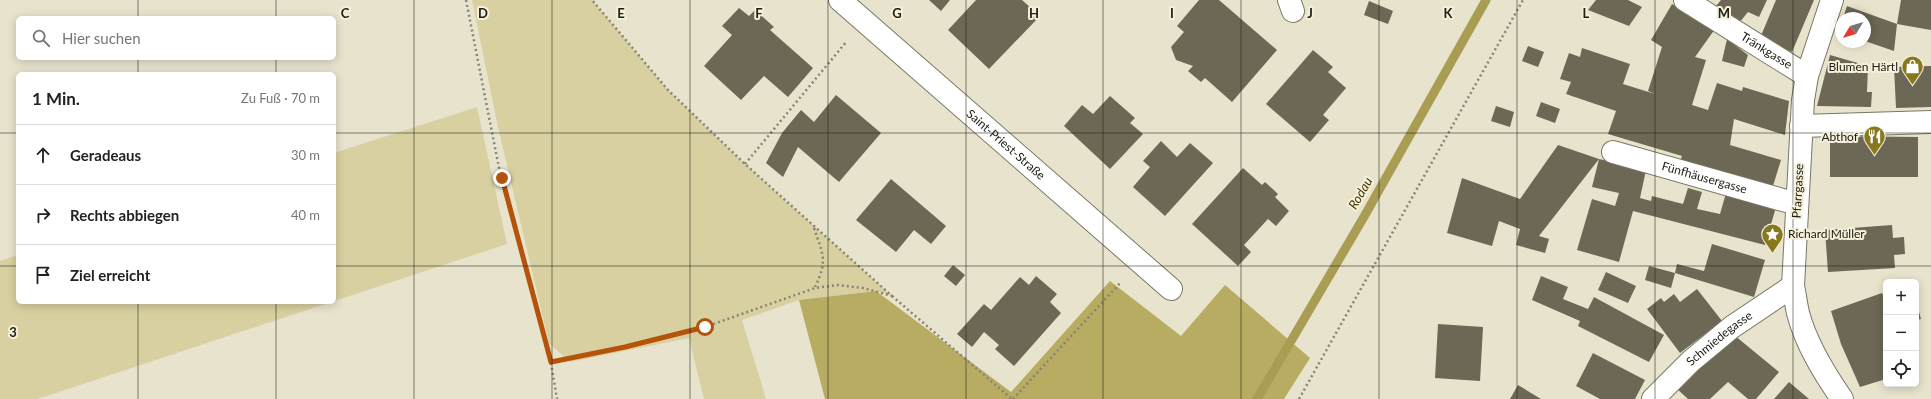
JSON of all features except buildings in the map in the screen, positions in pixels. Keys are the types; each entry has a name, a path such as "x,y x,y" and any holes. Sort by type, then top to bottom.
{"street":[{"name":"Tränkgasse","path":"1685,0 1807,76"},
{"name":"Pfarrgasse","path":"1832,0 1807,76 1801,126 1793,286 1798,314 1809,342 1820,365 1842,399"},
{"name":"Saint-Priest-Straße","path":"842,1 1171,289"},
{"path":"1801,126 1931,122"},
{"name":"Fünfhäusergasse","path":"1613,152 1797,204"},
{"name":"Schmiedegasse","path":"1653,399 1691,361 1732,327 1793,286"}],"path":[{"path":"466,0 502,178 551,362 557,399"},
{"path":"592,0 668,90 745,164 892,296 1012,399 1140,263"},
{"path":"1299,399 1523,0"},
{"path":"745,164 864,21"},
{"path":"813,226 824,257 823,271 815,288"},
{"path":"551,362 625,347 705,327 815,288 838,285 863,288 892,296"}],"shaded area":[{"path":"472,0 592,0 668,90 745,164 892,296 876,291 799,300 742,320 766,399 704,399 689,338 570,362 549,343 498,127"},
{"path":"477,107 507,244 336,300 336,152"},
{"path":"16,256 16,304 325,304 38,399 0,399 0,261"},
{"path":"1110,281 1181,336 1225,285 1310,358 1284,399 825,399 799,300 876,291 1011,392"}],"waterway":[{"name":"Rodau","path":"1257,399 1365,215 1486,0"}],"place":[{"name":"Blumen Härtl","path":"1913,86"},
{"name":"Abthof","path":"1874,156"},
{"name":"Richard Müller","path":"1773,254"}],"route":[{"path":"502,178 551,362 578,358 705,327"}]}
